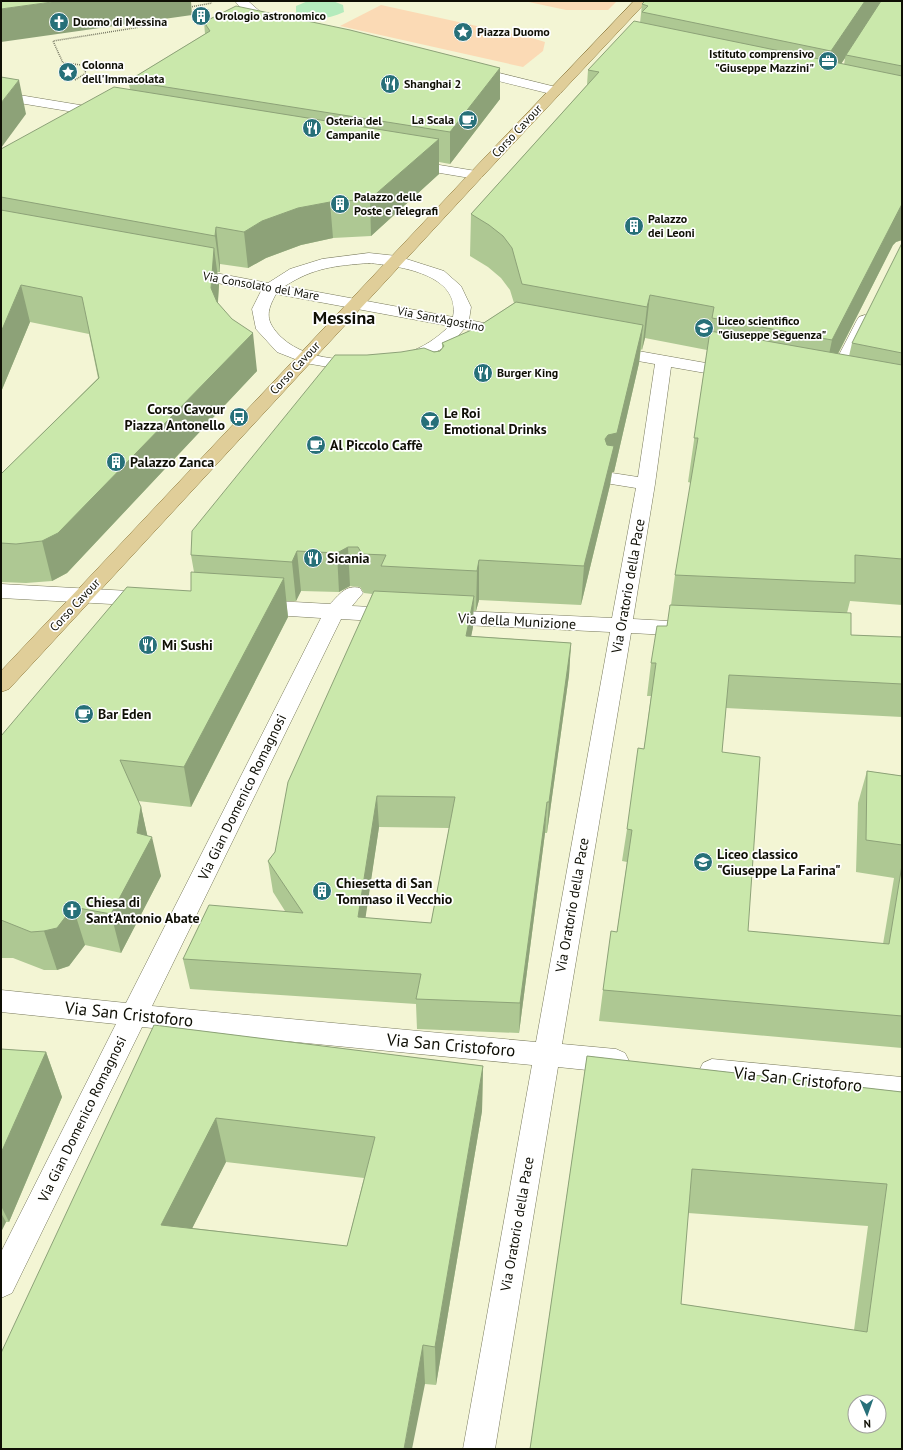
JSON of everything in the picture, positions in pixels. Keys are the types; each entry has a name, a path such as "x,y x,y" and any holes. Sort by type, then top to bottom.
{"main road":[{"name":"Corso Cavour","path":"1,684 555,91 603,47 641,1"}],"street":[{"path":"241,1 260,18 283,24"},
{"path":"246,26 260,18"},
{"path":"462,68 555,91"},
{"path":"1,96 117,115"},
{"path":"66,121 106,99"},
{"path":"398,162 476,175"},
{"path":"370,258 397,260 438,274 453,286 463,307 460,323 445,340 416,362 340,364 305,358 284,348 264,330 260,309 271,288 296,272 327,262 370,258"},
{"name":"Via Consolato del Mare","path":"171,270 357,303"},
{"name":"Via Sant'Agostino","path":"357,303 523,335"},
{"path":"832,391 871,307"},
{"path":"593,347 747,376"},
{"name":"Via Oratorio della Pace","path":"479,1449 646,484 664,360"},
{"path":"612,479 646,484"},
{"path":"1,591 170,601"},
{"name":"Via Gian Domenico Romagnosi","path":"1,1283 334,612 353,593"},
{"name":"Via della Munizione","path":"240,605 334,612 707,630"},
{"name":"Via San Cristoforo","path":"1,1001 641,1064"},
{"name":"Via San Cristoforo","path":"688,1068 902,1089"}],"path":[{"path":"185,8 214,3"},
{"path":"85,110 72,81 86,73 82,65 63,63 53,41 159,24 166,15"}],"shaded area":[{"path":"308,1 333,1 343,5 344,12 326,18 314,18 296,14 296,6"},
{"path":"524,1 617,1 608,10 566,10"},
{"path":"381,5 532,38 545,42 543,51 523,67 340,26"}],"building":[{"path":"1,1 59,1 1,9"},
{"path":"645,1 865,1 831,51 642,12 648,6 642,4"},
{"path":"881,1 902,1 902,66 846,55"},
{"path":"236,6 350,30 500,68 450,132 128,81 210,31 204,22"},
{"path":"634,21 902,76 902,204 832,340 712,318 714,307 650,295 647,307 522,284 512,248 503,236 471,214 599,72 588,70"},
{"path":"1,77 19,80 1,103"},
{"path":"114,87 439,139 370,199 330,202 298,208 262,221 244,232 216,227 215,236 1,197 1,149"},
{"path":"1,210 214,248 211,288 217,302 232,319 253,333 58,533 42,541 16,544 1,543 1,474 99,378 82,297 21,285 1,332"},
{"path":"902,243 902,353 852,343"},
{"path":"516,302 643,325 617,433 608,435 605,439 607,445 614,446 584,566 479,560 477,571 381,566 386,555 362,554 358,547 348,547 337,553 297,551 292,562 191,555 192,531 335,355 367,355 424,348 434,352 440,351 444,346 442,343 476,328"},
{"path":"710,331 902,365 902,559 855,555 855,583 675,575 698,438 694,438"},
{"path":"191,572 284,578 184,767 120,760 141,807 137,833 152,837 111,914 73,907 57,928 31,932 1,920 1,736 127,587 191,591"},
{"path":"374,591 474,596 466,636 571,643 549,802 547,802 520,1003 416,999 421,974 183,959 209,905 303,913 268,861 275,852 288,782","holes":["377,796 455,797 431,923 358,917"]},
{"path":"670,605 851,613 851,635 902,637 902,684 729,675 722,752 760,757 748,931 889,944 902,865 902,1016 603,990 611,931 617,932 632,830 627,829 638,748 644,749 656,663 651,663 657,626 667,626"},
{"path":"867,771 902,776 902,845 866,840"},
{"path":"154,1025 483,1066 435,1347 423,1345 404,1449 1,1449 1,1353","holes":["216,1118 375,1137 347,1246 161,1225"]},
{"path":"1,1049 46,1052 1,1153"},
{"path":"587,1056 902,1092 902,1449 530,1449","holes":["692,1169 887,1184 867,1332 681,1304"]}],"place":[{"name":"Orologio astronomico","path":"201,16"},
{"name":"Duomo di Messina","path":"59,22"},
{"name":"Piazza Duomo","path":"463,32"},
{"name":"Istituto comprensivo \"Giuseppe Mazzini\"","path":"828,61"},
{"name":"Colonna dell'Immacolata","path":"68,72"},
{"name":"Shanghai 2","path":"390,84"},
{"name":"La Scala","path":"468,120"},
{"name":"Osteria del Campanile","path":"312,128"},
{"name":"Palazzo delle Poste e Telegrafi","path":"340,204"},
{"name":"Palazzo dei Leoni","path":"634,226"},
{"name":"Liceo scientifico \"Giuseppe Seguenza\"","path":"704,328"},
{"name":"Burger King","path":"483,373"},
{"name":"Corso Cavour Piazza Antonello","path":"239,417"},
{"name":"Le Roi Emotional Drinks","path":"430,421"},
{"name":"Al Piccolo Caffè","path":"316,445"},
{"name":"Palazzo Zanca","path":"116,462"},
{"name":"Sicania","path":"313,558"},
{"name":"Mi Sushi","path":"148,645"},
{"name":"Bar Eden","path":"84,714"},
{"name":"Liceo classico \"Giuseppe La Farina\"","path":"703,862"},
{"name":"Chiesetta di San Tommaso il Vecchio","path":"322,891"},
{"name":"Chiesa di Sant'Antonio Abate","path":"72,910"}],"district":[{"name":"Messina","path":"344,318"}]}
